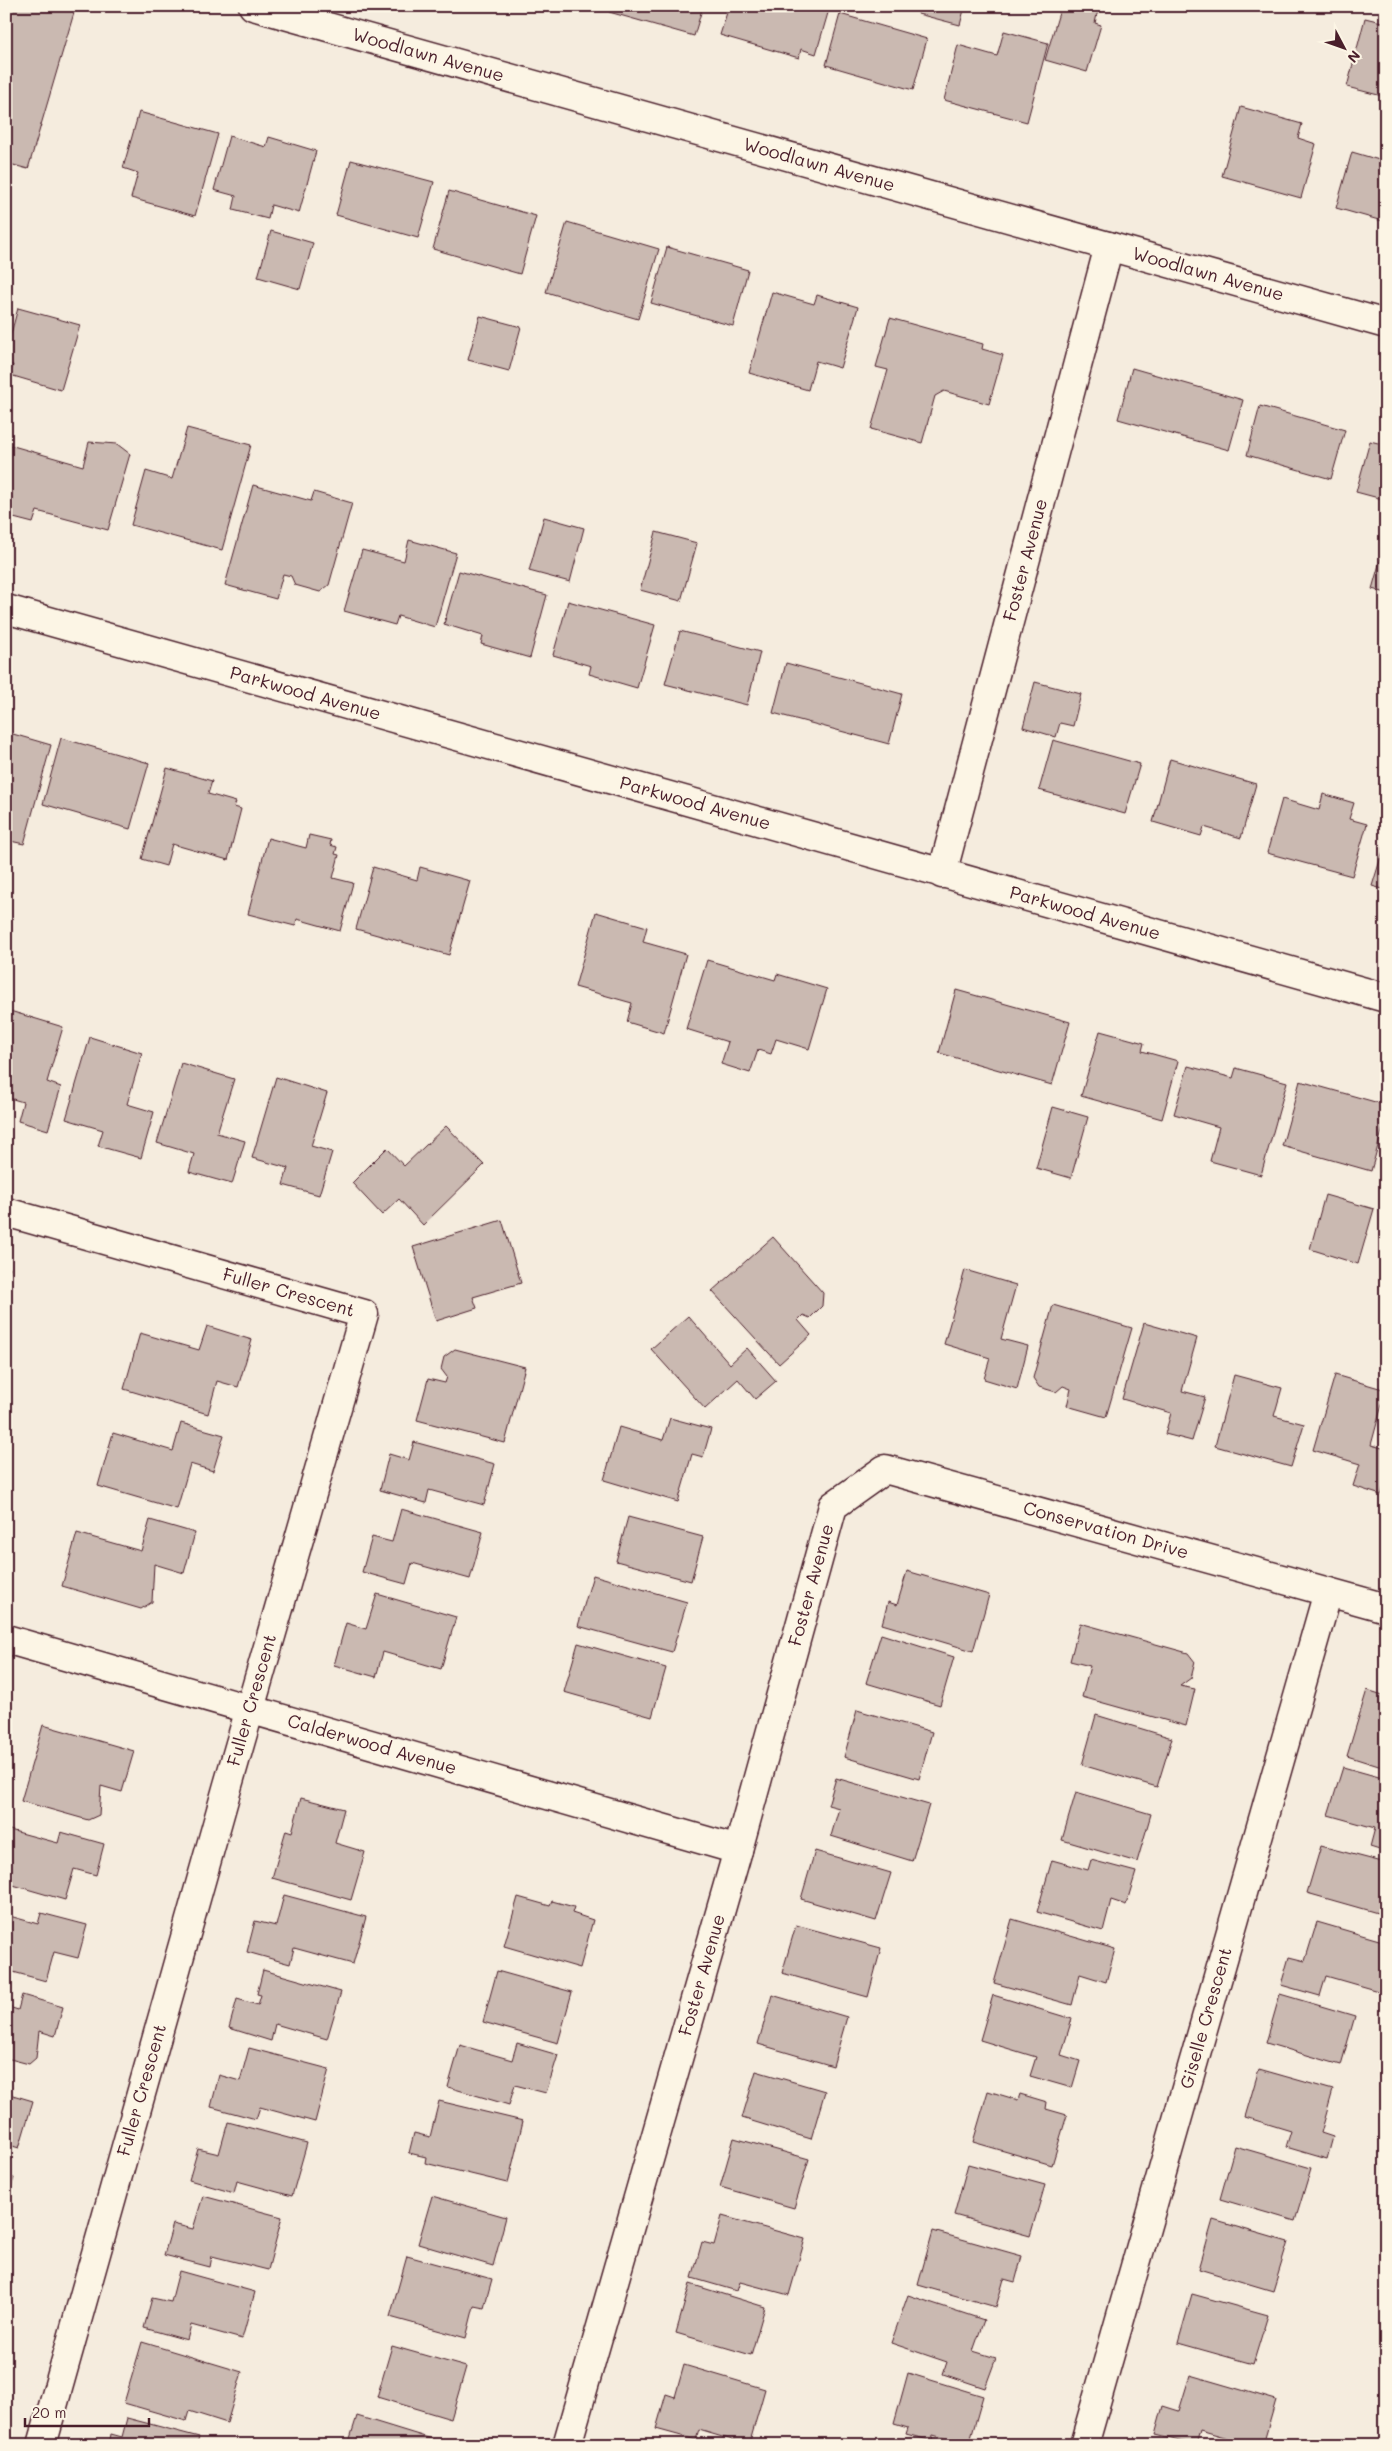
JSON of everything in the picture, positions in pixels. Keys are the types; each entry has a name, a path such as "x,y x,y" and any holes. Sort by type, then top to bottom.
{"street":[{"name":"Woodlawn Avenue","path":"252,6 1386,324"},
{"name":"Foster Avenue","path":"942,874 1109,246"},
{"name":"Parkwood Avenue","path":"6,609 1386,998"},
{"name":"Fuller Crescent","path":"6,1212 364,1314 42,2445"},
{"name":"Conservation Drive","path":"833,1506 885,1470 1386,1608"},
{"name":"Foster Avenue","path":"567,2445 738,1850 833,1506"},
{"name":"Giselle Crescent","path":"1084,2445 1328,1592"},
{"name":"Calderwood Avenue","path":"6,1639 738,1850"}],"building":[{"path":"6,6 76,6 28,169 6,163"},
{"path":"565,6 581,6 580,11"},
{"path":"611,6 703,6 694,36 609,12"},
{"path":"729,6 830,6 816,54 801,49 799,58 720,35"},
{"path":"920,6 965,6 960,25 918,14"},
{"path":"1061,6 1086,6 1098,10 1095,23 1101,25 1087,72 1045,60"},
{"path":"840,14 927,39 913,90 826,65"},
{"path":"1365,18 1386,23 1386,97 1347,87"},
{"path":"1004,31 1048,43 1027,122 944,100 958,45 997,56"},
{"path":"1241,107 1302,124 1298,138 1316,144 1301,198 1222,176"},
{"path":"139,112 218,134 195,216 131,198 138,173 123,168"},
{"path":"229,136 266,147 269,137 316,151 299,213 271,205 268,219 233,210 236,196 214,190"},
{"path":"1352,152 1386,162 1386,222 1336,208"},
{"path":"351,160 434,182 418,238 336,215"},
{"path":"449,191 536,216 520,274 433,249"},
{"path":"567,222 659,249 638,319 546,292"},
{"path":"271,231 313,243 300,289 258,277"},
{"path":"667,247 748,270 733,326 651,303"},
{"path":"772,292 814,304 817,295 858,307 840,368 816,361 808,390 749,373"},
{"path":"18,308 80,325 61,390 10,375 13,365 6,364 6,352"},
{"path":"480,316 521,327 509,371 468,360"},
{"path":"890,318 983,344 982,349 1003,355 989,404 944,391 935,396 922,443 871,429 888,370 876,367"},
{"path":"1132,368 1243,400 1229,450 1118,419"},
{"path":"1260,406 1345,430 1331,479 1247,455"},
{"path":"187,428 251,445 222,550 131,525 146,471 172,479"},
{"path":"1370,441 1386,445 1386,500 1356,492"},
{"path":"89,442 117,444 130,454 108,530 37,511 33,523 6,516 6,444 83,466"},
{"path":"253,485 311,501 314,492 352,503 329,585 320,592 295,585 291,576 283,574 276,599 225,585"},
{"path":"544,517 584,528 570,582 529,571"},
{"path":"656,532 697,543 681,601 640,590"},
{"path":"409,540 456,553 435,627 398,616 395,625 344,611 362,550 404,561"},
{"path":"1386,540 1386,593 1372,589"},
{"path":"459,571 547,595 530,658 481,644 483,636 444,624"},
{"path":"568,601 655,625 637,688 589,674 591,666 553,655"},
{"path":"680,631 760,652 747,705 665,684"},
{"path":"786,663 902,694 889,744 773,713"},
{"path":"1035,682 1081,694 1073,726 1060,723 1056,737 1023,727"},
{"path":"6,732 51,745 24,844 6,840"},
{"path":"61,738 149,763 130,829 43,804"},
{"path":"1053,740 1140,764 1125,814 1039,790"},
{"path":"1170,759 1256,784 1241,838 1204,827 1201,836 1153,822"},
{"path":"167,768 212,781 208,794 236,802 234,807 241,809 228,860 172,844 166,866 142,859"},
{"path":"1323,794 1354,803 1349,819 1367,824 1352,876 1267,853 1282,799 1319,810"},
{"path":"309,835 331,840 330,845 337,847 335,854 339,855 333,878 353,883 340,931 297,919 295,926 248,914 268,838 306,848"},
{"path":"1386,841 1386,890 1372,886"},
{"path":"373,867 417,880 420,867 470,881 449,955 356,929"},
{"path":"596,912 647,927 643,942 686,954 664,1033 627,1022 632,1003 575,987"},
{"path":"707,960 775,980 777,974 827,989 809,1049 776,1039 771,1054 758,1050 750,1073 721,1064 728,1042 686,1029"},
{"path":"956,990 1070,1022 1052,1085 939,1053"},
{"path":"10,1011 63,1027 47,1082 61,1087 48,1130 18,1121 23,1102 6,1097 6,1025"},
{"path":"1100,1031 1144,1043 1142,1051 1178,1061 1162,1119 1081,1096"},
{"path":"90,1037 142,1053 127,1104 154,1112 141,1158 98,1146 103,1130 66,1119"},
{"path":"181,1063 234,1079 217,1133 245,1141 232,1184 189,1172 194,1154 157,1143"},
{"path":"1188,1066 1233,1078 1236,1068 1287,1082 1261,1175 1210,1161 1219,1127 1174,1114"},
{"path":"276,1077 327,1093 311,1146 332,1152 319,1195 283,1185 288,1168 252,1158"},
{"path":"1300,1081 1386,1105 1386,1117 1371,1171 1282,1146"},
{"path":"1053,1107 1088,1117 1071,1178 1036,1168"},
{"path":"446,1126 484,1165 423,1225 399,1199 382,1215 352,1183 387,1148 404,1166"},
{"path":"1325,1195 1374,1209 1358,1264 1310,1249"},
{"path":"502,1220 521,1283 473,1297 477,1308 436,1321 413,1247"},
{"path":"773,1237 823,1293 822,1306 810,1318 803,1315 798,1320 811,1335 779,1364 712,1291"},
{"path":"6,1267 10,1268 6,1283"},
{"path":"965,1270 1016,1285 1001,1339 1028,1346 1017,1389 984,1379 990,1358 944,1344"},
{"path":"1053,1305 1132,1328 1106,1417 1067,1406 1071,1389 1063,1386 1056,1392 1039,1387 1033,1378"},
{"path":"688,1316 730,1364 747,1348 776,1381 755,1399 738,1379 705,1409 651,1349"},
{"path":"1144,1323 1197,1338 1182,1391 1205,1397 1192,1441 1165,1434 1171,1413 1122,1399"},
{"path":"207,1326 252,1340 238,1387 217,1381 208,1414 124,1389 140,1333 199,1350"},
{"path":"455,1349 525,1367 505,1443 417,1420 428,1379 445,1383 447,1377 441,1369 444,1357"},
{"path":"1234,1375 1282,1388 1274,1416 1304,1424 1291,1467 1215,1446"},
{"path":"1335,1375 1386,1390 1371,1445 1386,1449 1386,1479 1381,1495 1353,1486 1360,1464 1313,1450"},
{"path":"670,1418 711,1429 703,1457 692,1454 678,1502 604,1480 619,1427 663,1440"},
{"path":"181,1423 224,1435 213,1471 190,1464 177,1509 98,1486 113,1433 173,1451"},
{"path":"414,1442 495,1464 484,1505 429,1490 426,1503 380,1490 389,1454 409,1460"},
{"path":"401,1509 483,1532 470,1579 412,1563 406,1584 362,1572 372,1537 392,1542"},
{"path":"628,1517 703,1537 691,1581 616,1561"},
{"path":"150,1520 195,1533 184,1573 154,1564 152,1602 141,1609 62,1586 77,1533 141,1551"},
{"path":"907,1571 989,1595 973,1651 882,1624 888,1602 897,1605"},
{"path":"593,1575 687,1602 672,1652 578,1626"},
{"path":"377,1594 456,1617 441,1669 383,1652 376,1677 334,1665 346,1623 366,1629"},
{"path":"1080,1623 1188,1653 1195,1662 1191,1678 1180,1686 1195,1689 1186,1726 1082,1697 1090,1666 1070,1661"},
{"path":"881,1634 954,1657 940,1705 866,1683"},
{"path":"578,1643 666,1668 652,1717 564,1692"},
{"path":"1367,1690 1386,1696 1385,1768 1347,1756"},
{"path":"857,1710 932,1732 919,1779 844,1757"},
{"path":"1096,1715 1172,1738 1157,1787 1082,1765"},
{"path":"43,1725 134,1751 122,1792 101,1786 99,1815 88,1820 21,1801"},
{"path":"1343,1767 1386,1779 1386,1852 1370,1847 1375,1828 1328,1815"},
{"path":"836,1778 929,1805 912,1861 831,1836 839,1808 828,1805"},
{"path":"1076,1792 1151,1814 1137,1862 1062,1840"},
{"path":"301,1798 344,1809 335,1843 365,1852 351,1900 272,1878 286,1830 292,1832"},
{"path":"6,1829 58,1843 61,1832 104,1844 96,1875 74,1869 65,1900 6,1883"},
{"path":"1321,1846 1386,1863 1386,1897 1381,1914 1307,1893"},
{"path":"815,1851 891,1873 876,1921 801,1899"},
{"path":"1052,1860 1088,1870 1091,1860 1136,1872 1126,1905 1111,1900 1103,1931 1037,1912"},
{"path":"284,1895 366,1917 353,1964 294,1948 290,1964 247,1952 255,1921 276,1926"},
{"path":"518,1897 550,1906 552,1901 574,1907 572,1913 593,1920 580,1968 504,1946"},
{"path":"41,1913 87,1925 78,1958 54,1952 46,1981 6,1970 6,1915 38,1924"},
{"path":"1012,1919 1115,1949 1106,1982 1080,1974 1072,2005 994,1983"},
{"path":"1317,1922 1386,1942 1385,1993 1326,1976 1320,1996 1281,1985 1289,1957 1305,1961"},
{"path":"796,1925 881,1948 868,1997 782,1973"},
{"path":"263,1970 341,1992 327,2039 275,2024 271,2041 229,2028 237,1999 258,2005 261,1995 257,1994"},
{"path":"497,1971 572,1992 558,2043 483,2022"},
{"path":"1280,1994 1355,2016 1341,2065 1266,2043"},
{"path":"22,1995 63,2007 55,2036 39,2031 36,2058 29,2064 6,2058 6,2006 18,2010"},
{"path":"772,1995 847,2017 833,2066 758,2044"},
{"path":"993,1995 1072,2019 1061,2055 1080,2061 1072,2088 1030,2076 1036,2057 980,2040"},
{"path":"517,2043 558,2055 546,2093 515,2085 509,2105 448,2087 460,2045 512,2060"},
{"path":"249,2048 329,2069 315,2122 260,2107 256,2119 211,2107 219,2075 240,2081"},
{"path":"1259,2069 1333,2090 1321,2133 1333,2137 1327,2159 1286,2147 1291,2131 1245,2117"},
{"path":"756,2071 825,2091 811,2139 742,2118"},
{"path":"988,2091 1018,2100 1020,2094 1047,2102 1046,2109 1067,2115 1052,2165 973,2142"},
{"path":"6,2093 33,2101 19,2148 6,2144"},
{"path":"439,2101 523,2121 508,2183 425,2163 426,2157 409,2153 414,2133 430,2137"},
{"path":"228,2122 307,2143 292,2196 237,2181 234,2193 189,2180 198,2149 219,2154"},
{"path":"734,2138 809,2159 794,2208 720,2187"},
{"path":"1235,2146 1311,2168 1295,2221 1220,2199"},
{"path":"968,2164 1045,2185 1030,2236 954,2215"},
{"path":"6,2175 14,2178 6,2204"},
{"path":"203,2196 282,2217 268,2270 212,2256 210,2267 164,2255 173,2224 193,2229"},
{"path":"432,2196 506,2217 493,2266 418,2244"},
{"path":"722,2216 805,2239 789,2295 740,2282 737,2291 692,2278 702,2242 714,2245"},
{"path":"1213,2220 1288,2242 1273,2291 1199,2269"},
{"path":"933,2231 1022,2256 1015,2282 1004,2279 996,2307 918,2285"},
{"path":"407,2256 492,2279 484,2308 474,2306 466,2338 390,2317"},
{"path":"179,2271 255,2292 242,2339 191,2325 187,2340 144,2328 152,2298 171,2302"},
{"path":"690,2284 765,2307 751,2355 676,2333"},
{"path":"1192,2294 1268,2315 1253,2364 1178,2343"},
{"path":"908,2295 984,2320 973,2351 996,2358 985,2388 943,2374 947,2362 891,2343"},
{"path":"142,2342 242,2372 227,2423 189,2411 186,2421 124,2403"},
{"path":"392,2346 466,2367 451,2419 377,2397"},
{"path":"684,2365 765,2389 749,2445 699,2430 696,2440 656,2429 666,2394 675,2397"},
{"path":"908,2373 983,2396 969,2445 933,2435 932,2441 906,2434 908,2428 894,2424"},
{"path":"1190,2375 1276,2400 1263,2445 1253,2445 1200,2430 1196,2445 1155,2435 1163,2406 1179,2411"},
{"path":"357,2416 448,2444 448,2445 348,2445"},
{"path":"127,2418 199,2437 197,2445 109,2445 111,2434 122,2437"},
{"path":"645,2439 663,2445 644,2445"}]}
